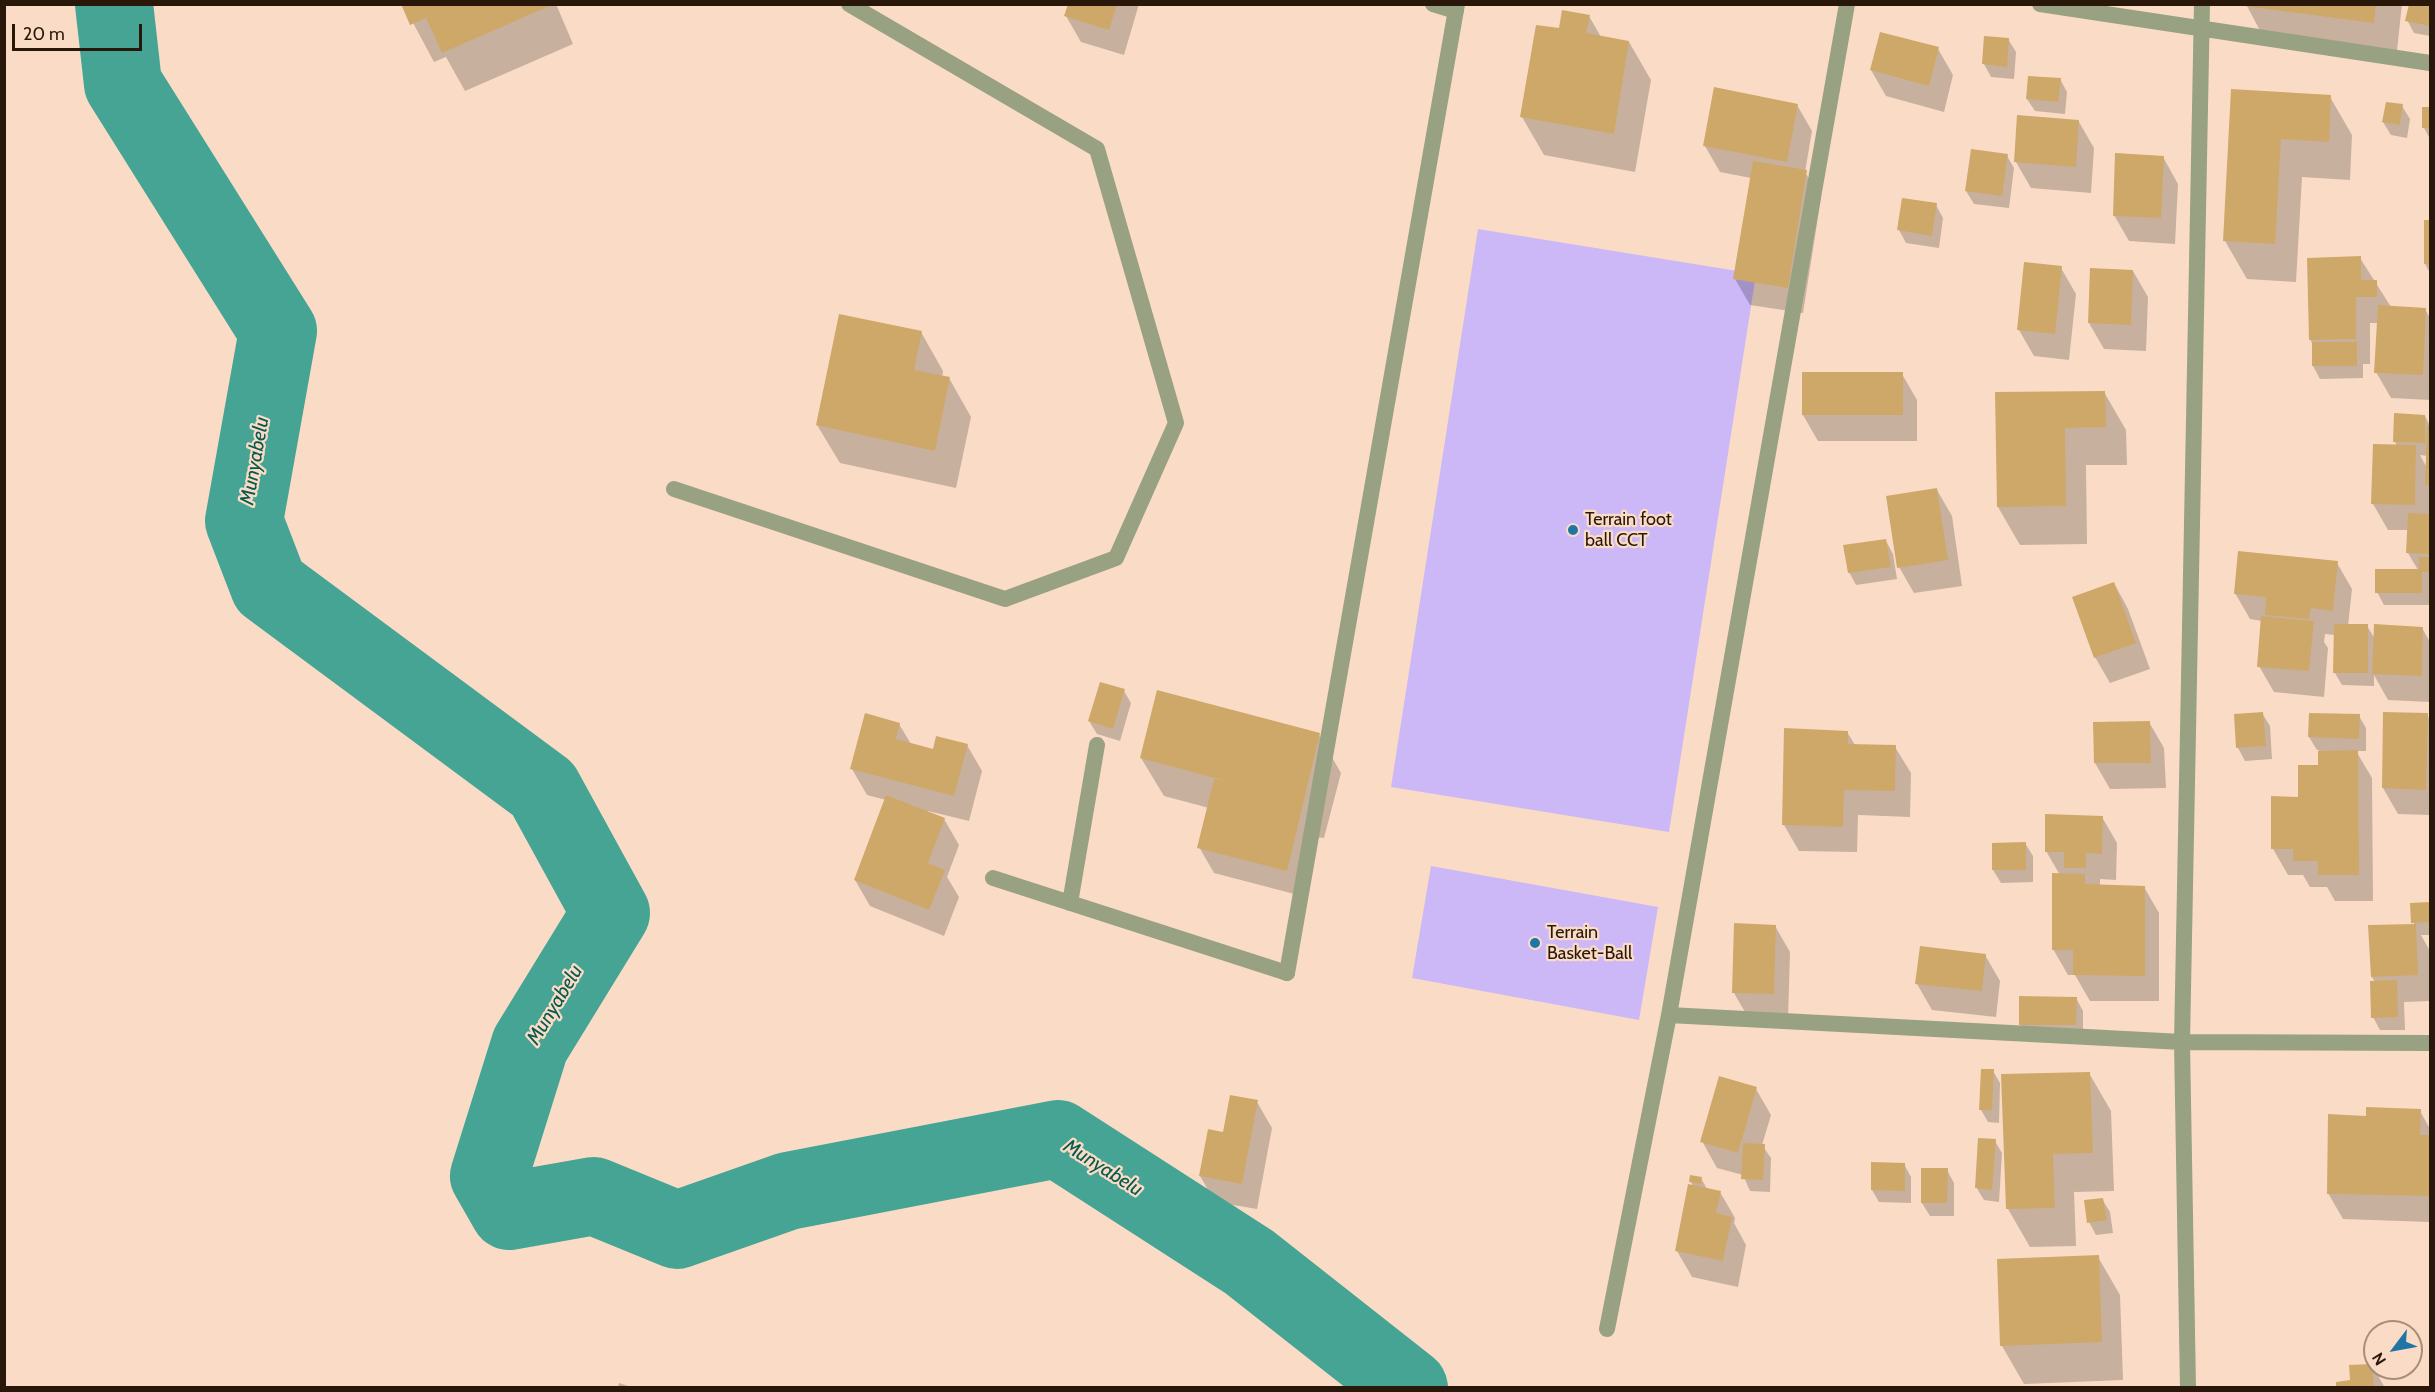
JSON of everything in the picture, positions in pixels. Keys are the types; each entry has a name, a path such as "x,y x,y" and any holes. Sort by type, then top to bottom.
{"street":[{"path":"674,489 1005,599 1116,558 1176,423 1097,149 849,4"},
{"path":"993,878 1287,973 1456,8 1433,4"},
{"path":"1607,1329 1669,1014 1847,4"},
{"path":"2040,4 2430,63"},
{"path":"2188,1388 2182,1042 2202,4"},
{"path":"1070,903 1097,746"},
{"path":"1669,1014 2182,1042 2430,1043"}],"shaded area":[{"name":"Terrain foot ball CCT","path":"1478,229 1756,274 1669,832 1391,787"},
{"name":"Terrain Basket-Ball","path":"1431,866 1658,907 1639,1020 1412,978"}],"building":[{"path":"401,4 554,4 442,53 426,18 410,25"},
{"path":"1068,4 1117,4 1109,30 1064,16"},
{"path":"2244,4 2376,4 2374,23 2244,6"},
{"path":"2409,4 2430,4 2430,26 2405,21"},
{"path":"1562,10 1590,15 1586,33 1629,41 1614,134 1520,117 1536,25 1559,28"},
{"path":"1880,32 1939,47 1929,86 1870,70"},
{"path":"1984,36 2009,38 2007,67 1982,64"},
{"path":"2028,76 2061,78 2058,102 2026,99"},
{"path":"1714,87 1798,104 1787,162 1703,146"},
{"path":"2231,89 2331,95 2329,142 2281,139 2275,244 2223,241"},
{"path":"2386,102 2403,104 2400,125 2382,122"},
{"path":"2422,107 2430,107 2430,128 2422,128"},
{"path":"2017,115 2079,120 2076,167 2014,162"},
{"path":"1971,149 2008,154 2002,196 1965,191"},
{"path":"2115,153 2164,156 2161,218 2113,216"},
{"path":"1753,161 1807,170 1788,288 1733,279"},
{"path":"1902,198 1937,203 1932,236 1897,230"},
{"path":"2424,220 2430,220 2430,264 2424,264"},
{"path":"2361,256 2361,280 2377,280 2377,297 2356,297 2356,339 2309,340 2307,258"},
{"path":"2024,262 2062,266 2055,334 2017,330"},
{"path":"2090,268 2133,270 2131,325 2088,323"},
{"path":"2378,305 2426,308 2423,375 2374,373"},
{"path":"839,314 922,331 914,370 950,377 935,451 816,425"},
{"path":"2312,342 2357,342 2357,366 2312,366"},
{"path":"1802,372 1903,372 1903,415 1802,415"},
{"path":"2105,391 2106,427 2065,428 2066,506 1997,507 1995,392"},
{"path":"2394,413 2425,415 2425,443 2393,442"},
{"path":"2427,426 2430,426 2430,485 2425,485"},
{"path":"2373,444 2416,445 2415,505 2371,504"},
{"path":"1937,488 1948,560 1897,568 1886,496"},
{"path":"2408,513 2430,514 2430,554 2406,553"},
{"path":"1886,539 1891,567 1848,573 1843,545"},
{"path":"2238,551 2338,561 2333,611 2311,608 2309,619 2265,615 2266,597 2234,594"},
{"path":"2419,557 2430,557 2430,572 2422,572 2422,593 2375,593 2375,569 2419,569"},
{"path":"2114,582 2136,643 2094,658 2072,597"},
{"path":"2261,616 2314,621 2309,671 2257,667"},
{"path":"2334,624 2368,624 2368,673 2333,673"},
{"path":"2374,624 2423,627 2422,676 2372,674"},
{"path":"1100,682 1125,689 1113,729 1088,721"},
{"path":"1157,690 1320,733 1287,871 1197,848 1214,779 1226,781 1140,758"},
{"path":"2263,712 2266,746 2236,748 2234,714"},
{"path":"2383,712 2428,713 2426,790 2382,788"},
{"path":"865,713 900,723 896,739 933,749 936,736 968,744 954,796 850,769"},
{"path":"2309,713 2360,714 2359,739 2308,737"},
{"path":"2150,721 2151,763 2094,763 2093,722"},
{"path":"1784,728 1848,731 1848,744 1896,745 1895,791 1844,790 1843,827 1782,825"},
{"path":"2358,750 2359,875 2318,875 2318,861 2293,861 2293,849 2271,849 2271,796 2298,797 2298,765 2318,765 2318,751"},
{"path":"886,795 945,818 928,863 945,870 929,910 854,880"},
{"path":"2045,814 2103,816 2102,854 2086,853 2086,868 2064,868 2064,852 2045,852"},
{"path":"2026,842 2026,870 1992,870 1992,843"},
{"path":"2052,873 2085,874 2085,884 2145,886 2145,976 2073,975 2073,950 2052,950"},
{"path":"2430,902 2430,922 2411,923 2410,903"},
{"path":"1734,923 1776,925 1774,994 1732,993"},
{"path":"2416,924 2418,975 2371,977 2368,925"},
{"path":"1920,946 1986,954 1982,991 1915,984"},
{"path":"2397,980 2398,1017 2371,1018 2370,981"},
{"path":"2019,996 2077,997 2076,1025 2019,1025"},
{"path":"1981,1069 1994,1069 1992,1110 1979,1110"},
{"path":"2090,1072 2093,1153 2053,1154 2055,1208 2006,1209 2001,1074"},
{"path":"1719,1076 1757,1087 1738,1153 1700,1142"},
{"path":"1230,1095 1258,1100 1242,1184 1199,1176 1208,1129 1223,1132"},
{"path":"2366,1107 2421,1109 2420,1135 2430,1135 2430,1196 2327,1194 2328,1114 2366,1116"},
{"path":"1978,1138 1996,1139 1992,1190 1975,1188"},
{"path":"1743,1143 1765,1144 1763,1180 1741,1179"},
{"path":"1871,1162 1905,1163 1905,1191 1871,1190"},
{"path":"1921,1168 1948,1168 1947,1203 1921,1203"},
{"path":"1690,1175 1702,1177 1701,1184 1689,1182"},
{"path":"1688,1184 1721,1191 1716,1213 1732,1217 1723,1261 1675,1251"},
{"path":"2103,1198 2107,1220 2087,1223 2084,1200"},
{"path":"2099,1255 2102,1342 2000,1346 1997,1259"},
{"path":"2363,1364 2363,1380 2373,1380 2374,1388 2336,1388 2336,1382 2350,1380 2349,1365"}],"waterway":[{"name":"Munyabelu","path":"114,4 123,84 278,331 244,521 269,586 543,789 611,913 530,1045 489,1176 509,1211 594,1196 677,1230 788,1191 1058,1139 1249,1262 1409,1388"}],"place":[{"name":"Terrain foot ball CCT","path":"1573,530"},
{"name":"Terrain Basket-Ball","path":"1535,943"}]}
